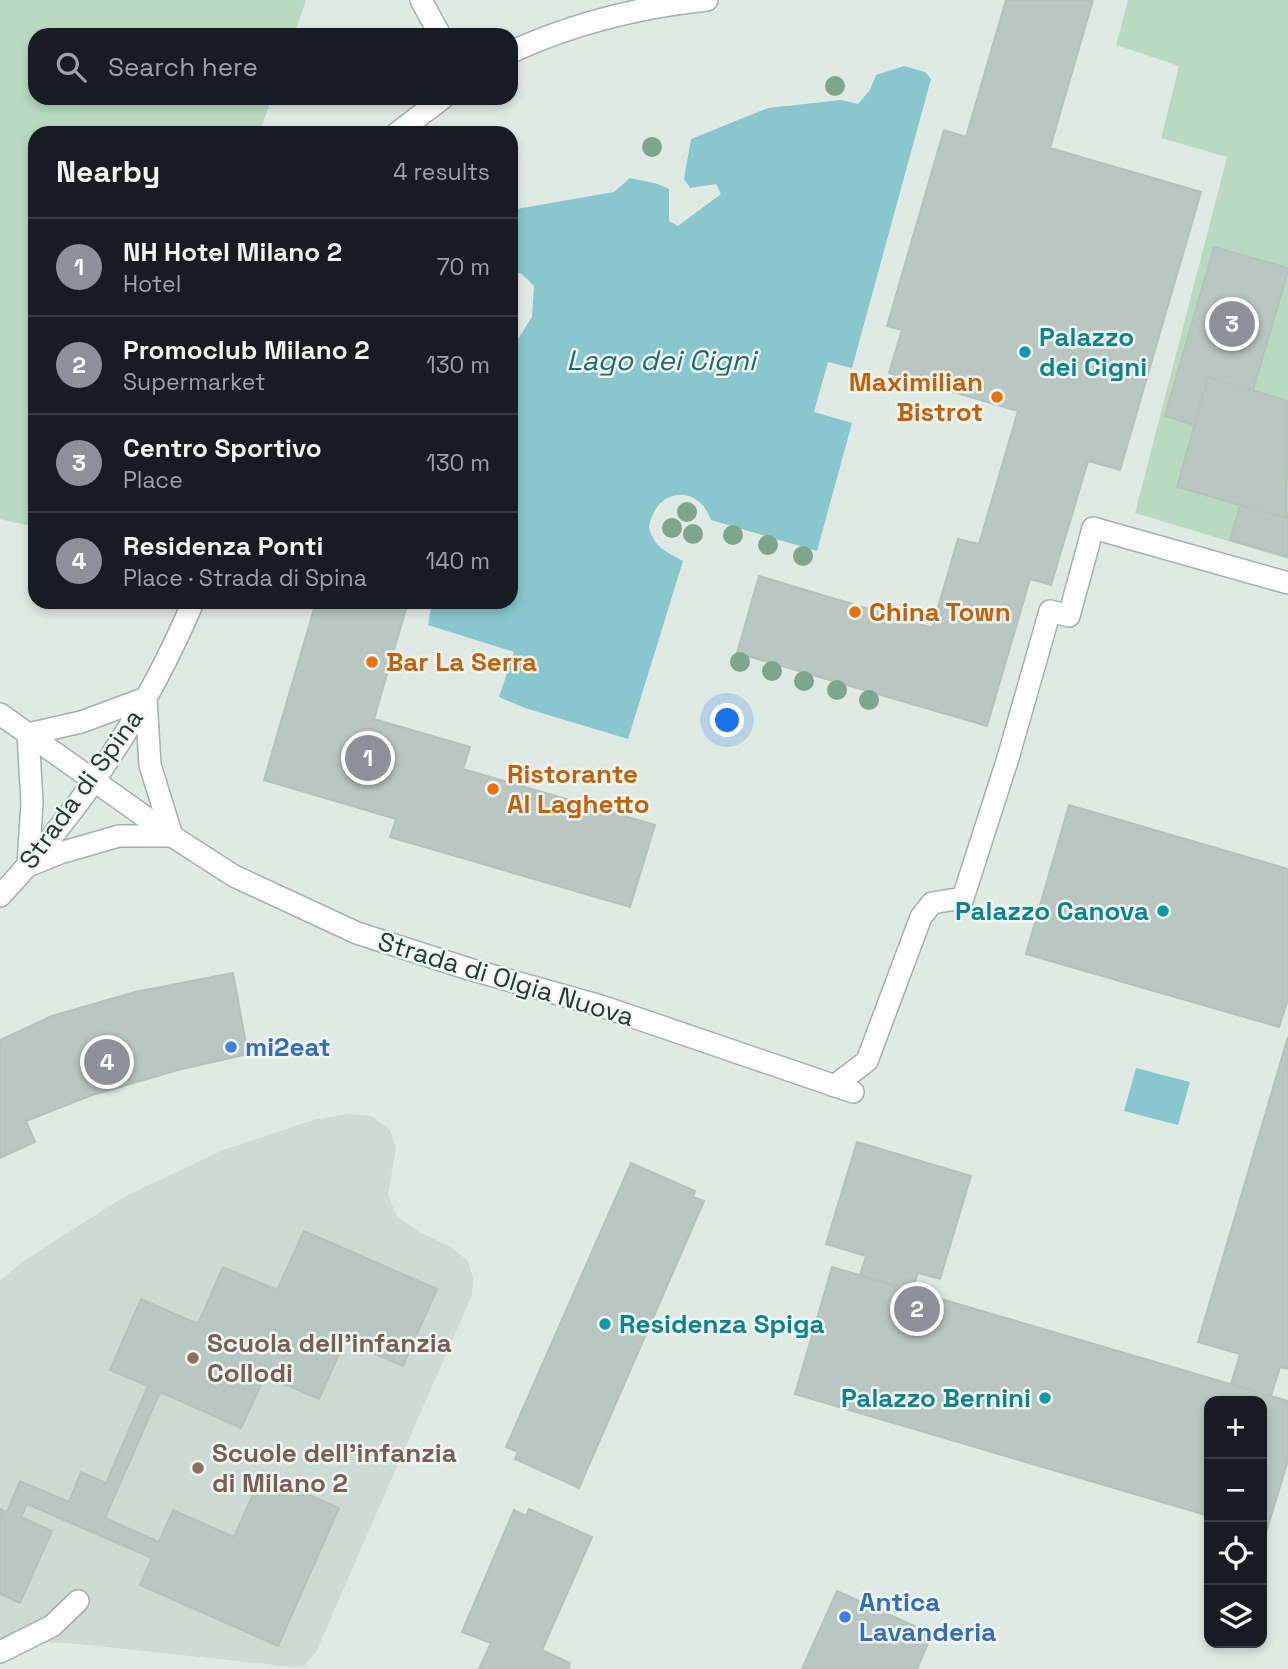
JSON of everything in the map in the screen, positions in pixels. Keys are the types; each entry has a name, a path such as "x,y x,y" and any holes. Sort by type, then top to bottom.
{"street":[{"path":"421,0 436,28"},
{"path":"518,49 549,35 593,22 707,0"},
{"path":"406,126 434,105"},
{"name":"Strada di Olgia Nuova","path":"0,714 172,836 234,876 357,933 469,969 601,1006 843,1089 867,1060 921,917 932,903 963,898 1008,758 1049,611 1069,616 1093,528 1288,583"},
{"name":"Strada di Spina","path":"0,896 63,824 124,737 190,609"},
{"path":"146,698 150,765 172,836 118,836 60,852 28,866 32,802 29,734 81,722 146,698"},
{"path":"0,1652 52,1626 78,1601"}],"shaded area":[{"name":"Scuole dell'infanzia di Milano 2","path":"349,1114 372,1116 390,1130 396,1148 388,1195 397,1216 419,1232 449,1246 467,1260 473,1277 472,1295 316,1652 304,1666 294,1667 68,1643 0,1645 0,1281 22,1262 122,1198 223,1150 313,1120"}],"green space":[{"path":"0,0 306,0 296,28 28,28 28,105 269,105 262,126 28,126 28,525 0,519"},
{"path":"1128,0 1288,0 1288,559 1135,513 1227,157 1161,138 1179,66 1116,45"}],"water":[{"name":"Lago dei Cigni","path":"904,66 925,72 931,79 852,368 828,362 814,412 852,423 817,551 711,520 697,500 687,496 668,498 659,504 649,527 657,544 683,561 628,739 525,708 499,697 514,652 428,625 431,609 518,609 518,339 532,317 534,286 521,273 518,273 518,209 614,192 630,178 669,189 669,221 678,226 721,194 716,184 690,188 684,179 691,139 768,108 841,100 858,104 870,90 876,75"},
{"path":"1136,1068 1190,1082 1178,1125 1124,1111"}],"building":[{"name":"Palazzo dei Cigni","path":"1006,0 1093,0 1050,148 1201,192 1120,470 1088,461 1051,585 1030,579 987,726 737,653 759,576 932,628 958,539 979,544 1018,411 889,373 902,330 887,326 944,130 966,137"},
{"path":"1214,247 1288,268 1288,271 1253,390 1208,377 1195,425 1165,416"},
{"path":"1208,377 1288,401 1286,518 1177,487"},
{"path":"1240,505 1286,518 1288,513 1288,557 1230,540"},
{"path":"314,609 406,609 374,719 470,747 463,769 655,825 630,907 390,837 396,819 264,780"},
{"name":"Palazzo Canova","path":"1069,805 1288,869 1288,999 1279,1027 1026,954"},
{"path":"233,973 248,1054 178,1070 92,1095 26,1121 35,1142 0,1158 0,1040 52,1016 135,992"},
{"path":"1288,1037 1288,1369 1280,1367 1271,1396 1231,1384 1240,1354 1198,1342"},
{"path":"857,1142 971,1176 940,1279 918,1273 912,1291 860,1275 866,1256 826,1244"},
{"name":"Residenza Spiga","path":"631,1163 695,1191 693,1197 704,1201 579,1488 515,1459 518,1452 506,1447"},
{"path":"304,1231 437,1289 403,1366 345,1341 319,1399 265,1376 241,1428 160,1392 105,1518 159,1542 173,1510 234,1537 262,1474 339,1508 278,1646 140,1585 152,1558 27,1504 21,1517 52,1531 20,1603 0,1594 0,1509 7,1512 20,1481 69,1502 81,1472 106,1483 148,1386 110,1370 141,1299 198,1324 223,1267 277,1290"},
{"name":"Palazzo Bernini","path":"832,1267 1288,1401 1288,1460 1267,1530 1267,1396 1204,1396 1204,1515 795,1394"},
{"path":"529,1509 592,1537 542,1650 570,1663 568,1669 479,1669 491,1643 462,1632 514,1510 526,1516"},
{"path":"837,1591 932,1634 917,1669 802,1669"}],"place":[{"name":"Centro Sportivo","path":"1232,324"},
{"name":"Palazzo dei Cigni","path":"1025,352"},
{"name":"Maximilian Bistrot","path":"997,397"},
{"name":"China Town","path":"855,612"},
{"name":"Bar La Serra","path":"372,662"},
{"name":"NH Hotel Milano 2","path":"368,758"},
{"name":"Ristorante Al Laghetto","path":"493,789"},
{"name":"Palazzo Canova","path":"1163,911"},
{"name":"mi2eat","path":"231,1047"},
{"name":"Residenza Ponti","path":"107,1062"},
{"name":"Promoclub Milano 2","path":"917,1309"},
{"name":"Residenza Spiga","path":"605,1324"},
{"name":"Scuola dell’infanzia Collodi","path":"193,1358"},
{"name":"Palazzo Bernini","path":"1045,1398"},
{"name":"Scuole dell'infanzia di Milano 2","path":"198,1468"},
{"name":"Antica Lavanderia","path":"845,1617"}]}
